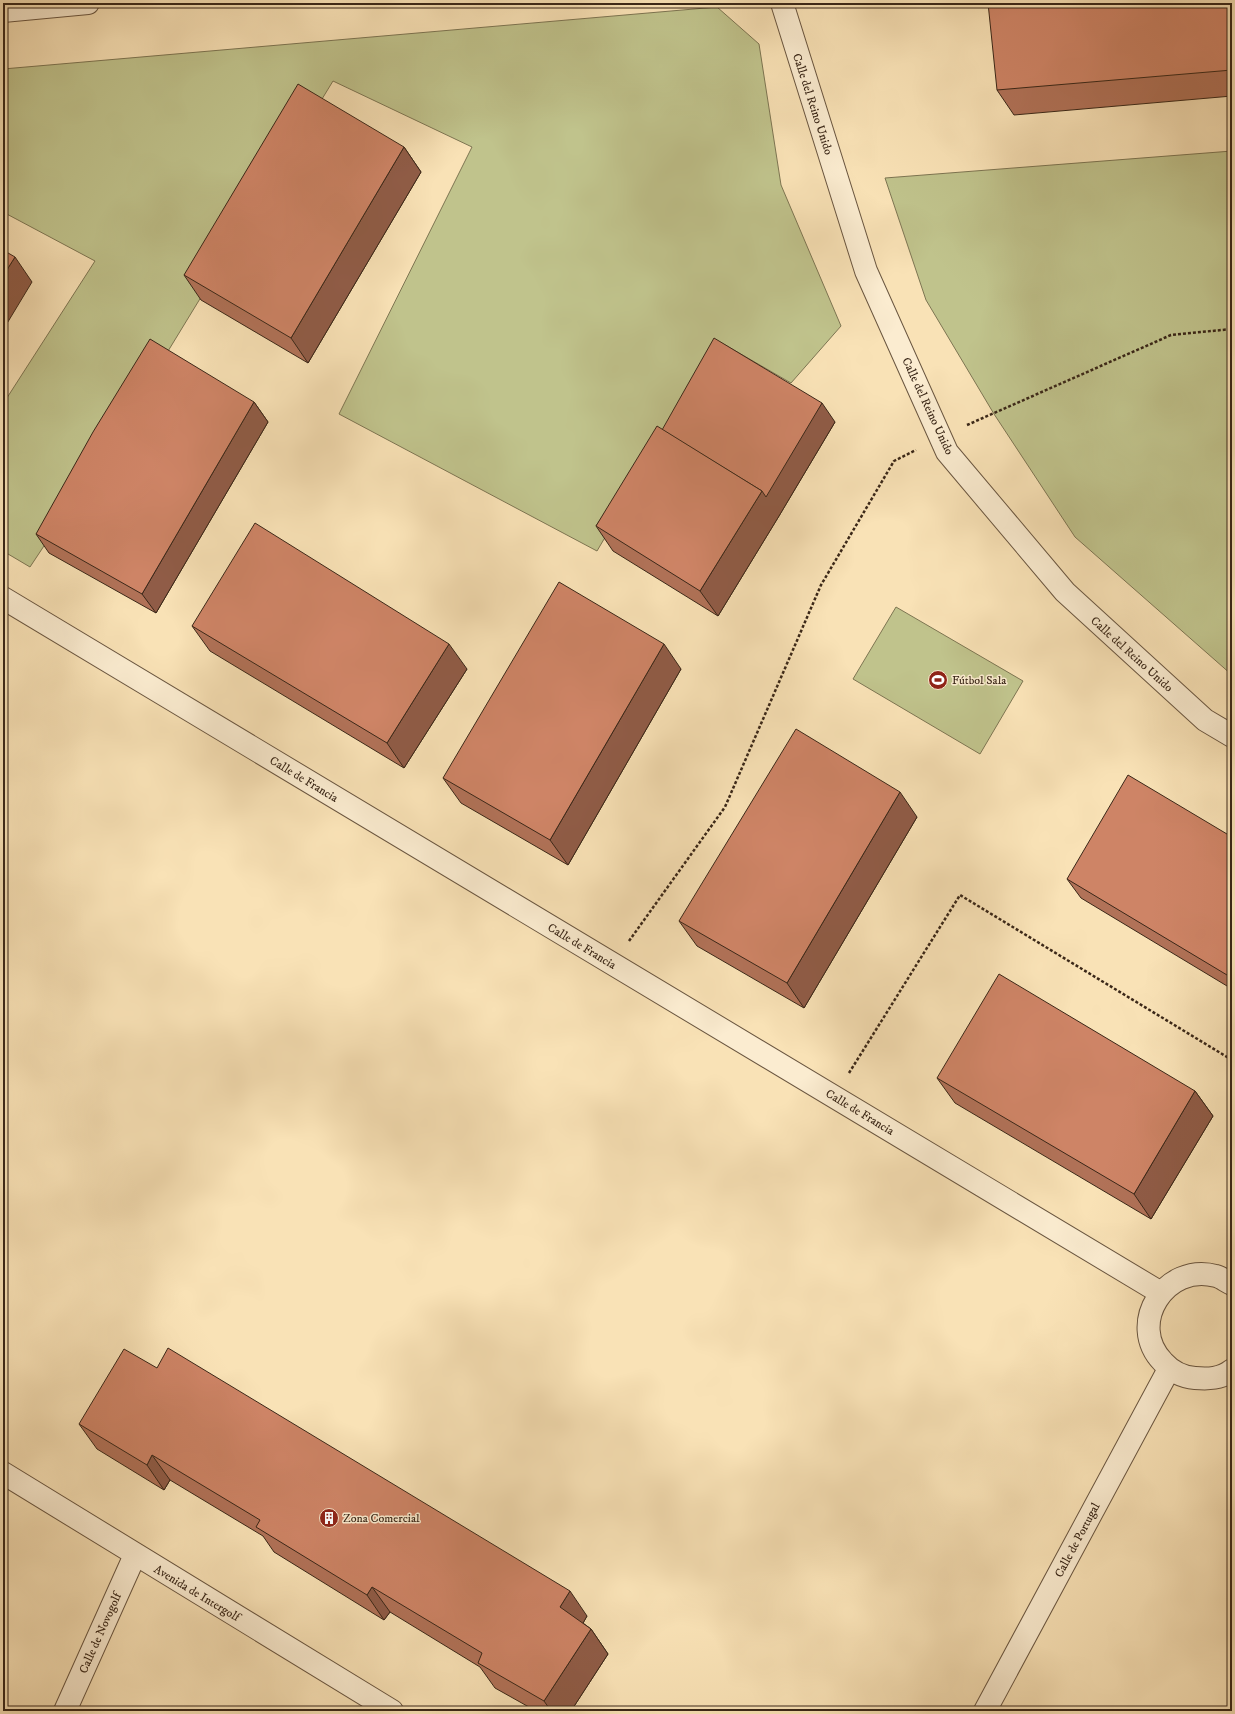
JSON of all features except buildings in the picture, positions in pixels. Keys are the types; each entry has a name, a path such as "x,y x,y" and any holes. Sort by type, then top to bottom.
{"street":[{"path":"3,11 88,3"},
{"name":"Calle del Reino Unido","path":"782,3 866,271 947,452 1064,592 1205,720 1232,736"},
{"name":"Calle de Francia","path":"3,598 1161,1293"},
{"path":"1231,1281 1217,1276 1199,1274 1175,1281 1161,1293 1151,1309 1148,1327 1156,1356 1169,1369 1186,1378 1210,1379 1232,1370"},
{"name":"Calle de Portugal","path":"985,1711 1169,1369"},
{"name":"Avenida de Intergolf","path":"3,1473 392,1711"},
{"name":"Calle de Novogolf","path":"66,1711 135,1555"}],"path":[{"path":"613,964 725,807 820,585 894,461 940,437 1171,335 1232,329"},
{"path":"834,1097 960,895 1232,1060"}],"green space":[{"path":"717,7 759,44 781,185 841,326 791,383 720,342 597,551 339,414 472,147 333,81 107,451 30,567 3,551 3,404 95,261 3,212 3,69"},
{"path":"1232,151 1232,675 1075,537 994,414 926,300 885,178"},
{"name":"Fútbol Sala","path":"896,607 1023,681 980,754 853,679"}],"place":[{"name":"Fútbol Sala","path":"938,680"},
{"name":"Zona Comercial","path":"329,1518"}]}
